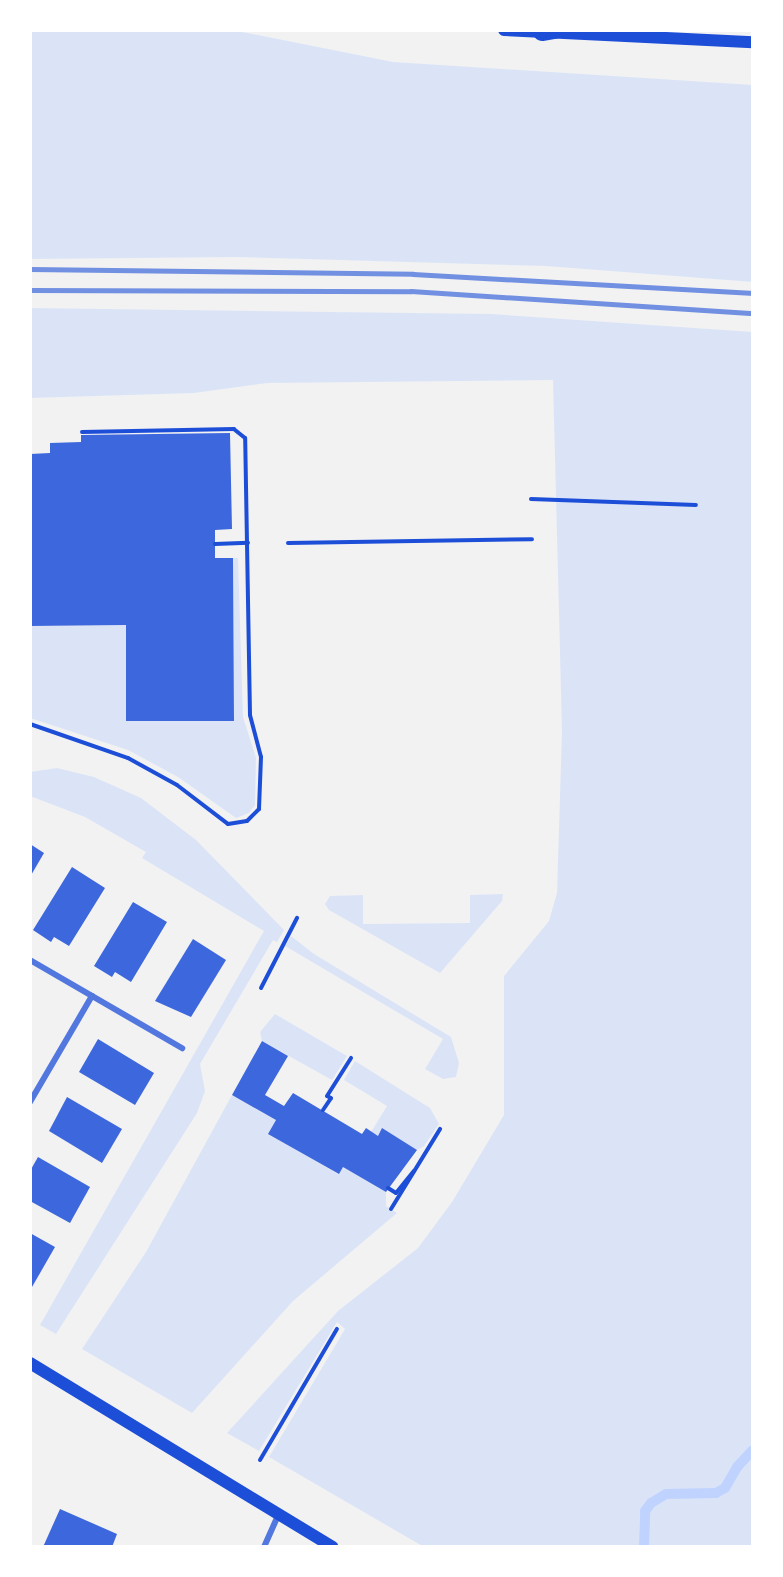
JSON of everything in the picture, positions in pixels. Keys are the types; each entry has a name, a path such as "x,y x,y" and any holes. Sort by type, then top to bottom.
{"main road":[{"path":"504,30 753,42"},
{"path":"30,1363 333,1547"}],"street":[{"path":"30,960 182,1048"},
{"path":"30,1102 92,996"},
{"path":"264,1547 278,1515"}],"path":[{"path":"30,724 128,758 177,785 228,824 252,818 261,803 261,757 250,715 247,443 243,434 234,429 82,432"},
{"path":"531,499 696,505"},
{"path":"288,543 532,539"},
{"path":"215,544 248,543"},
{"path":"261,988 297,918"},
{"path":"323,1110 331,1098 327,1096 351,1058"},
{"path":"392,1209 440,1129"},
{"path":"388,1188 396,1193 415,1171"},
{"path":"260,1460 337,1329"}],"shaded area":[{"path":"30,30 232,30 393,62 753,85 753,282 546,266 235,257 30,259"},
{"path":"30,308 491,314 753,332 753,1547 424,1547 269,1457 345,1329 337,1322 259,1451 227,1433 338,1311 418,1248 452,1202 504,1115 504,976 549,921 557,893 562,731 553,380 267,383 194,393 30,398"},
{"path":"233,558 238,558 243,717 256,758 255,805 249,813 236,818 178,777 128,750 30,718 30,626 126,625 126,721 234,721"},
{"path":"57,768 94,777 141,798 196,840 284,930 277,942 273,940 200,1064 205,1091 197,1113 56,1334 40,1325 264,931 142,858 146,852 85,817 30,796 30,772"},
{"path":"503,894 502,901 440,973 329,910 325,904 330,896 363,895 363,924 470,923 470,895"},
{"path":"291,936 314,954 451,1037 459,1063 456,1077 443,1079 425,1069 443,1039 285,946"},
{"path":"275,1014 347,1056 332,1080 262,1041 260,1032"},
{"path":"355,1061 430,1108 439,1124 424,1146 417,1150 382,1129 378,1136 371,1132 387,1106 344,1080"},
{"path":"232,1095 276,1120 269,1134 338,1174 343,1167 386,1192 386,1206 397,1213 293,1301 192,1413 82,1349 146,1252"}],"building":[{"path":"230,433 232,529 215,530 215,558 233,558 234,721 126,721 126,625 30,626 30,454 50,453 50,443 81,442 81,435"},
{"path":"30,844 44,853 30,877"},
{"path":"72,867 105,888 69,946 54,937 51,942 33,930"},
{"path":"133,902 167,922 131,982 115,972 112,977 94,966"},
{"path":"193,939 226,960 191,1017 155,1001"},
{"path":"98,1039 154,1073 135,1105 79,1072"},
{"path":"262,1041 288,1056 265,1095 284,1106 293,1093 362,1134 366,1128 378,1136 382,1128 417,1150 386,1192 343,1167 339,1174 268,1134 276,1120 232,1095"},
{"path":"67,1097 122,1129 102,1163 49,1131"},
{"path":"38,1157 90,1187 70,1223 30,1201 30,1171"},
{"path":"30,1233 55,1247 32,1287 30,1286"},
{"path":"60,1509 117,1534 112,1547 43,1547"}],"waterway":[{"path":"644,1547 645,1511 651,1503 666,1494 716,1493 725,1488 737,1467 753,1450"}],"railway":[{"path":"30,269 413,274 753,293"},
{"path":"30,290 411,291 753,313"}]}
